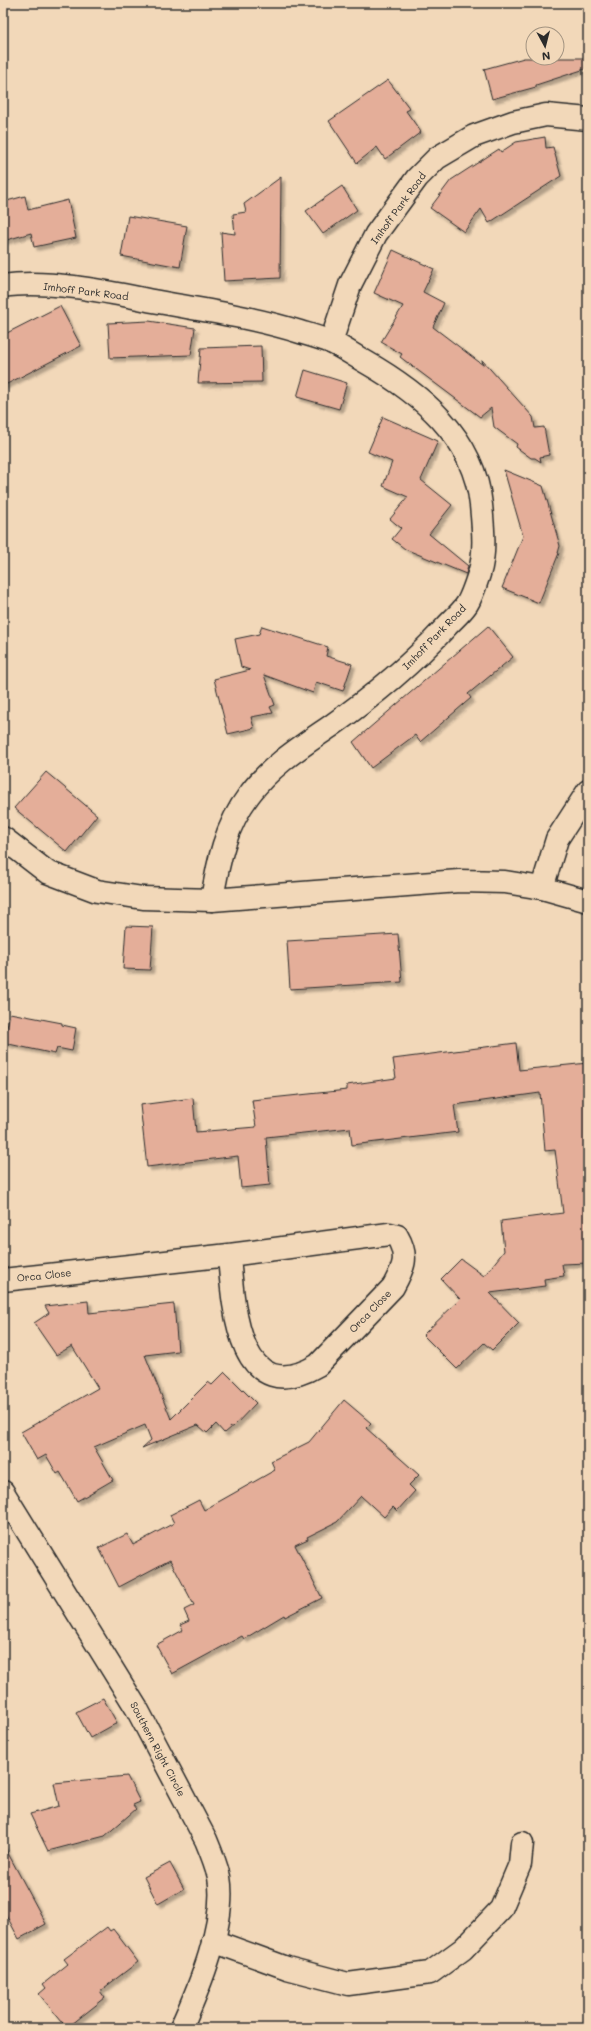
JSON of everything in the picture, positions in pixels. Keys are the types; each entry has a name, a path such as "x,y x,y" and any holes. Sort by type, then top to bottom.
{"street":[{"name":"Imhoff Park Road","path":"331,342 350,285 376,234 417,178 437,158 474,136 513,122 546,115 588,119"},
{"name":"Imhoff Park Road","path":"3,286 52,285 107,292 226,313 286,328 331,342 376,368 414,393 447,425 469,457 480,490 484,530 480,572 467,604 433,641 402,670 352,712 272,769 250,793 236,814 226,835 218,861 212,900"},
{"path":"542,888 557,839 588,791"},
{"path":"3,838 47,872 97,891 143,898 212,900 459,881 505,882 542,888 588,901"},
{"name":"Orca Close","path":"3,1280 229,1255 389,1234 397,1236 404,1248 404,1260 401,1272 393,1287 318,1365 303,1374 288,1377 275,1377 261,1370 243,1343 234,1310 229,1255"},
{"name":"Southern Right Circle","path":"3,1492 137,1709 206,1840 219,1878 218,1921 198,1992 181,2028"},
{"path":"213,1940 287,1968 348,1984 430,1973 463,1949 501,1909 520,1864 522,1843"}],"building":[{"path":"524,58 525,66 565,66 565,58 588,58 588,68 536,85 536,87 492,99 484,69"},
{"path":"388,80 410,109 406,111 421,132 385,159 377,147 357,163 329,121"},
{"path":"545,137 546,148 553,147 561,176 489,223 481,209 464,232 430,208 451,180 499,149 501,152 516,142"},
{"path":"281,177 280,278 224,281 221,232 235,234 233,214 246,212 244,204"},
{"path":"342,186 357,210 323,234 306,211"},
{"path":"25,196 28,210 68,200 76,238 34,247 31,233 3,241 3,202"},
{"path":"128,216 187,226 180,267 121,256"},
{"path":"393,250 434,269 423,292 444,303 433,327 483,365 482,360 533,417 535,428 544,427 549,455 540,457 541,462 535,458 531,458 516,447 517,444 494,427 491,408 480,417 400,357 402,354 381,342 403,306 374,293"},
{"path":"60,306 81,346 3,386 3,335"},
{"path":"149,321 195,328 191,355 110,358 108,323"},
{"path":"261,346 262,382 198,383 201,348"},
{"path":"305,370 347,383 339,409 297,397"},
{"path":"383,417 438,441 421,480 452,505 429,534 468,566 466,574 405,549 392,539 401,528 390,519 408,497 383,486 392,462 368,452"},
{"path":"504,470 543,486 560,546 559,553 539,603 502,588 523,536"},
{"path":"262,626 328,647 326,656 352,664 343,691 316,682 313,693 264,675 275,705 270,707 273,713 251,717 254,728 228,734 214,679 250,670 241,667 235,639 259,634"},
{"path":"488,626 513,657 468,694 471,698 420,742 415,735 371,768 353,742"},
{"path":"46,772 97,815 67,852 14,808"},
{"path":"126,926 153,927 150,970 123,969"},
{"path":"398,934 402,982 290,989 287,941"},
{"path":"10,1013 62,1023 62,1025 76,1028 72,1051 57,1048 55,1054 4,1043"},
{"path":"516,1043 519,1070 588,1063 588,1263 562,1264 564,1276 544,1279 545,1286 490,1293 519,1323 492,1350 484,1343 457,1369 423,1335 460,1299 441,1279 461,1259 484,1276 504,1251 501,1221 563,1213 555,1150 545,1151 540,1093 454,1105 458,1132 352,1145 350,1128 266,1137 270,1185 241,1188 238,1156 147,1167 140,1105 193,1098 196,1132 256,1127 252,1100 347,1090 347,1085 396,1078 393,1059"},
{"path":"88,1301 89,1313 174,1304 178,1351 145,1355 171,1419 208,1382 212,1385 225,1372 256,1403 233,1427 224,1433 216,1424 207,1433 198,1425 142,1448 151,1440 145,1425 94,1447 113,1480 77,1501 60,1472 57,1474 46,1455 37,1460 21,1432 98,1388 72,1346 56,1355 34,1323 49,1313 45,1306"},
{"path":"344,1400 371,1423 366,1428 419,1475 409,1485 415,1491 397,1511 393,1507 384,1517 361,1496 337,1522 307,1537 308,1539 295,1545 322,1598 285,1617 284,1615 244,1639 242,1636 172,1674 156,1645 183,1630 180,1625 189,1621 184,1610 194,1605 170,1560 119,1587 99,1548 127,1534 133,1545 174,1523 170,1515 199,1500 204,1510 275,1470 271,1461 309,1442"},
{"path":"103,1698 117,1723 90,1738 76,1712"},
{"path":"127,1776 140,1802 133,1805 136,1809 105,1836 48,1851 30,1814 59,1806 54,1783"},
{"path":"3,1844 46,1924 19,1939 3,1909"},
{"path":"170,1863 184,1889 158,1904 144,1877"},
{"path":"107,1927 110,1931 113,1929 138,1962 100,1991 105,1998 67,2028 39,1994 46,1988 43,1984 68,1964 64,1959"}]}
